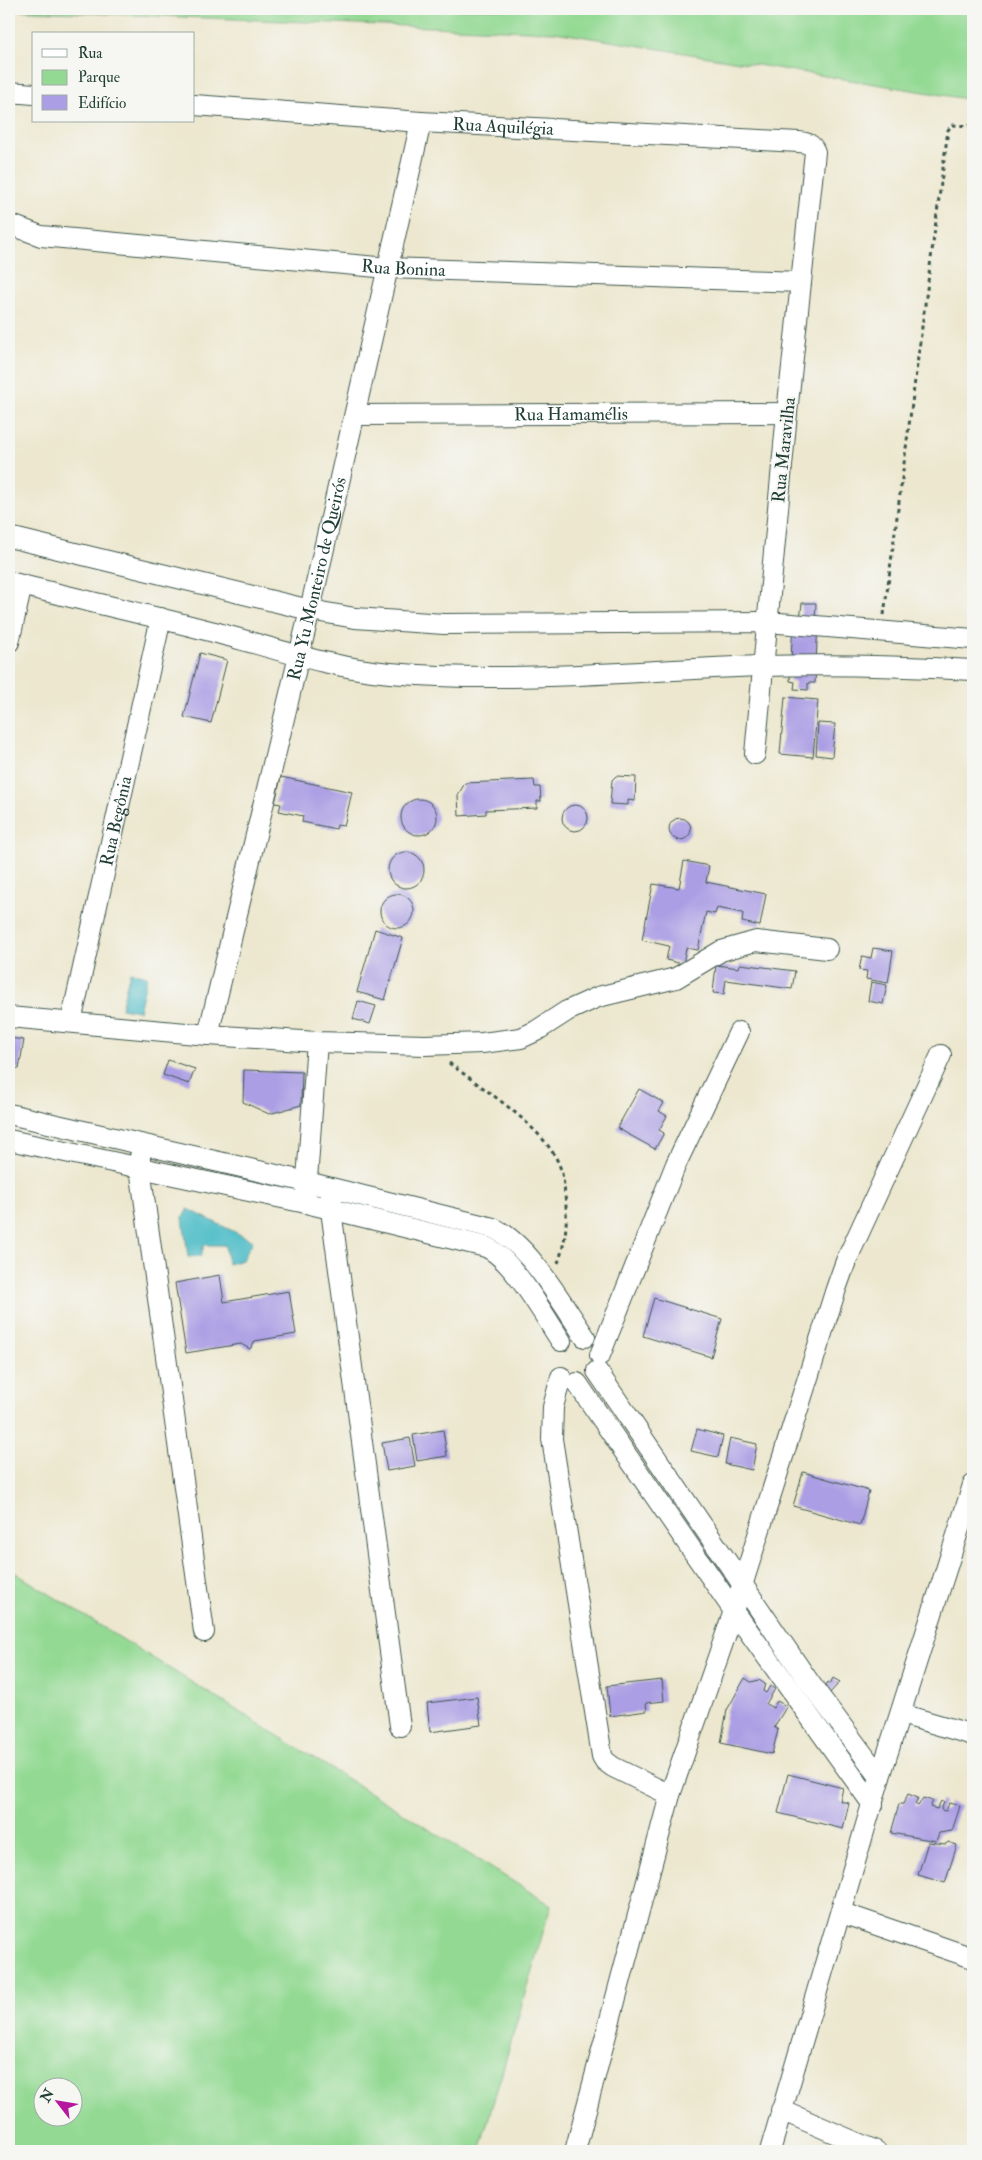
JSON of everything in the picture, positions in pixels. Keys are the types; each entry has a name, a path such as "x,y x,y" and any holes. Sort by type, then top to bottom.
{"street":[{"path":"9,92 32,94"},
{"name":"Rua Aquilégia","path":"195,105 421,122 789,141 808,143 813,146"},
{"name":"Rua Yu Monteiro de Queirós","path":"208,1035 310,610 421,122"},
{"name":"Rua Maravilha","path":"755,754 787,413 816,152 813,146"},
{"name":"Rua Bonina","path":"9,224 42,236 388,268 801,282"},
{"name":"Rua Hamamélis","path":"355,415 787,413"},
{"path":"9,538 310,610 355,618 444,624 767,622 882,633 973,639"},
{"path":"9,642 15,583 368,671 431,676 534,677 764,666 879,665 973,670"},
{"name":"Rua Begônia","path":"71,1022 161,618"},
{"path":"879,665 882,633"},
{"path":"9,1017 208,1035 317,1042 425,1045 482,1042 521,1038 536,1031 567,1010 598,997 676,978 721,951 756,941 827,949"},
{"path":"561,1364 592,1377 676,1164 739,1032"},
{"path":"306,1203 317,1042"},
{"path":"575,2151 670,1795 743,1584 846,1261 941,1055"},
{"path":"9,1114 307,1182 500,1231 521,1248 585,1337"},
{"path":"9,1140 306,1203 491,1250 501,1258 516,1276 561,1364 872,1805"},
{"path":"140,1144 140,1168 204,1632"},
{"path":"331,1188 331,1210 400,1726"},
{"path":"670,1795 613,1767 602,1756 552,1439 553,1408 561,1364 577,1335 592,1341 598,1363 743,1584 808,1682 880,1777"},
{"path":"770,2151 842,1913 880,1777 970,1505 973,1485"},
{"path":"901,1714 973,1734"},
{"path":"842,1913 973,1958"},
{"path":"781,2110 876,2151"}],"path":[{"path":"882,633 948,130 952,125 973,126"},
{"path":"425,1045 512,1110 538,1135 558,1161 562,1172 567,1224 562,1251 548,1284"}],"green space":[{"path":"9,9 973,9 973,100 555,32"},
{"path":"9,1569 551,1905 479,2151 9,2151"}],"water":[{"path":"130,972 147,976 139,1011 121,1008"},
{"path":"188,1209 253,1241 242,1260 228,1264 225,1245 204,1245 201,1256 188,1257 183,1217"}],"building":[{"path":"802,603 816,603 815,621 818,621 815,683 808,683 808,690 794,689 795,682 790,681 793,620 800,620"},
{"path":"200,653 227,660 211,723 184,717"},
{"path":"785,697 818,700 813,757 780,754"},
{"path":"818,723 835,724 832,757 816,755"},
{"path":"616,776 636,777 635,801 628,800 628,805 610,804 612,780"},
{"path":"281,777 352,792 344,826 337,825 336,829 302,822 303,816 279,811 281,804 275,803"},
{"path":"534,780 535,787 540,787 541,801 537,801 537,808 486,810 486,814 459,816 458,795 465,783"},
{"path":"419,799 431,805 437,817 431,829 419,835 407,829 401,817 407,805"},
{"path":"575,805 584,809 588,818 584,827 575,831 566,827 562,818 566,809"},
{"path":"680,818 688,821 691,829 688,837 680,840 672,837 669,829 672,821"},
{"path":"406,852 413,853 419,857 423,863 423,877 419,883 413,887 406,888 399,887 393,883 389,877 388,870 389,863 393,857 399,853"},
{"path":"684,861 709,866 706,882 766,894 760,926 742,922 743,913 717,908 715,914 706,912 698,950 686,948 683,964 666,960 669,946 642,940 653,884 679,888"},
{"path":"397,894 409,899 414,911 409,923 397,928 385,923 380,911 385,899"},
{"path":"375,929 403,938 385,1000 357,992"},
{"path":"873,948 893,951 888,983 866,979 867,971 859,970 862,956 871,958"},
{"path":"740,964 795,971 792,989 726,980 724,994 713,993 716,965 739,968"},
{"path":"871,982 887,985 883,1004 868,1001"},
{"path":"358,1001 376,1006 370,1024 353,1019"},
{"path":"9,1038 24,1040 19,1069 9,1068"},
{"path":"168,1060 195,1069 189,1084 163,1075"},
{"path":"244,1070 302,1072 301,1105 269,1114 243,1102"},
{"path":"639,1089 664,1103 659,1111 667,1116 659,1130 664,1133 655,1149 617,1128"},
{"path":"220,1275 224,1302 289,1291 296,1334 255,1341 250,1349 241,1344 186,1353 175,1283"},
{"path":"654,1298 722,1319 711,1357 643,1336"},
{"path":"697,1429 723,1436 718,1457 691,1451"},
{"path":"443,1430 447,1456 417,1461 413,1435"},
{"path":"410,1438 415,1466 387,1471 382,1443"},
{"path":"730,1438 757,1444 752,1470 725,1464"},
{"path":"803,1472 869,1491 860,1525 793,1506"},
{"path":"745,1678 751,1682 759,1680 765,1684 763,1691 766,1693 770,1686 775,1689 766,1704 773,1708 777,1701 787,1706 774,1727 778,1730 772,1754 721,1743 727,1710"},
{"path":"833,1678 840,1682 828,1695 822,1691 827,1682 830,1684"},
{"path":"662,1680 664,1701 646,1703 647,1711 610,1716 607,1686"},
{"path":"477,1697 481,1725 430,1732 427,1703"},
{"path":"788,1774 843,1788 840,1801 849,1803 843,1829 778,1813"},
{"path":"908,1794 918,1798 915,1804 918,1806 923,1798 933,1801 930,1807 937,1809 941,1801 944,1802 941,1810 946,1811 949,1803 960,1806 952,1831 939,1833 936,1841 891,1833 899,1804 903,1804"},
{"path":"928,1842 946,1844 948,1842 957,1845 945,1883 918,1875"}]}
